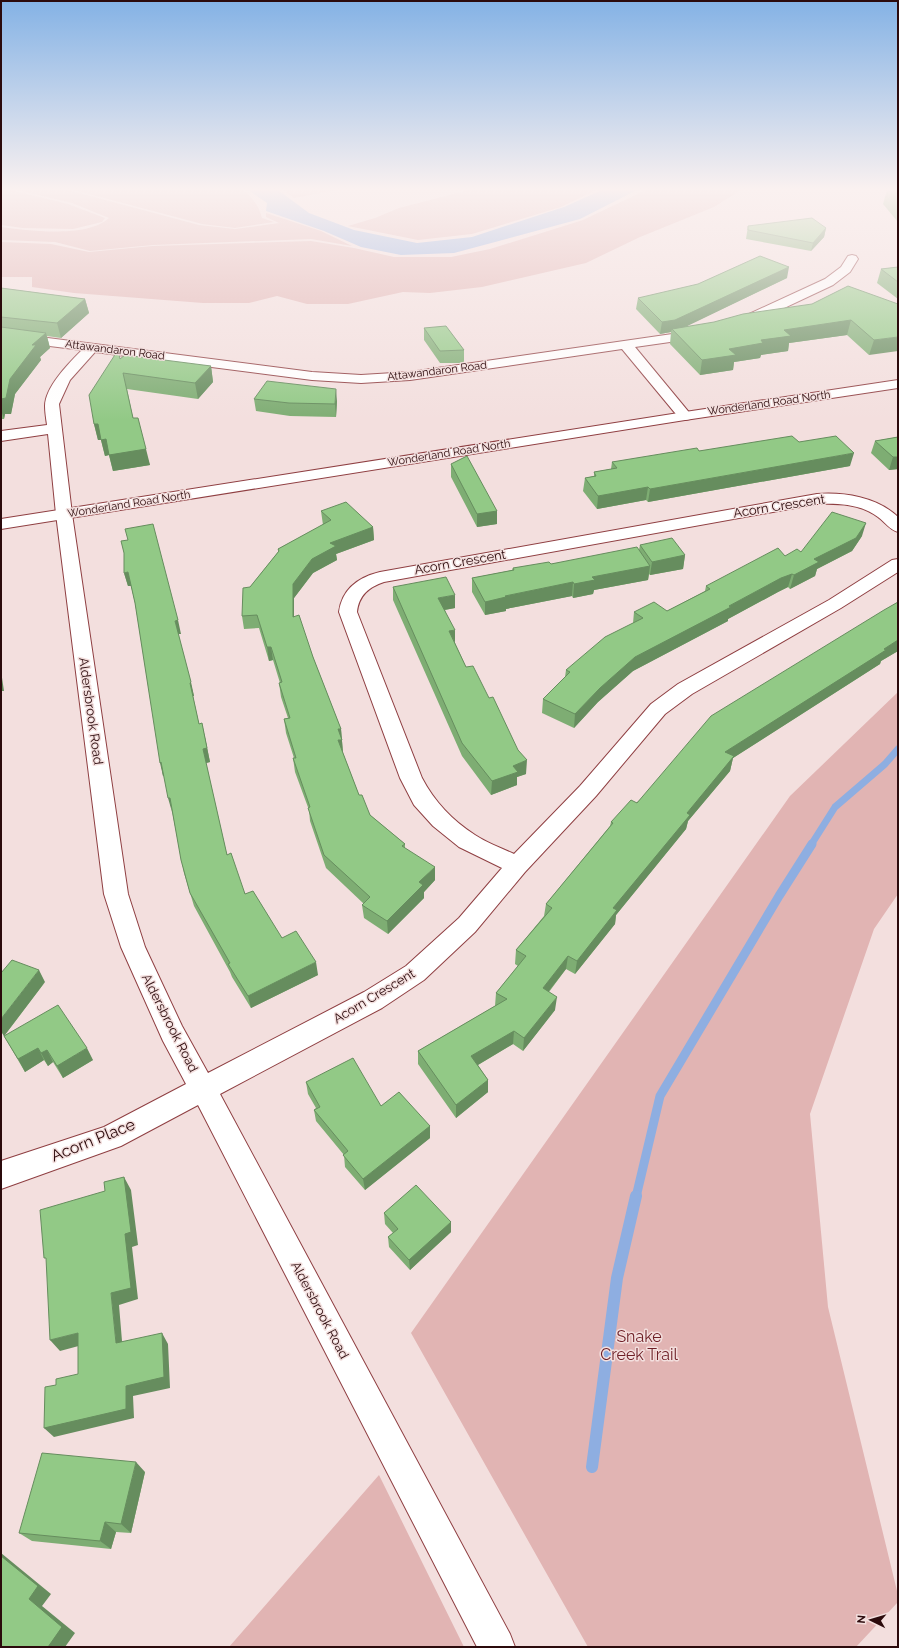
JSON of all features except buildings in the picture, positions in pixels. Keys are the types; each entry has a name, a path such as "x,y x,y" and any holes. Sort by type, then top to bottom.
{"street":[{"path":"729,327 829,282 847,267"},
{"name":"Attawandaron Road","path":"1,336 312,376 369,379 410,376 714,331"},
{"path":"626,345 685,416"},
{"name":"Aldersbrook Road","path":"93,347 71,370 57,389 52,404 64,514 116,894 133,947 172,1033 203,1089 497,1647"},
{"name":"Wonderland Road North","path":"1,524 685,416 898,384"},
{"path":"1,436 55,428"},
{"name":"Acorn Crescent","path":"517,866 467,841 441,820 422,799 411,778 348,612 348,603 356,590 367,582 380,577 817,499 847,499 871,507 893,520 898,527"},
{"name":"Acorn Crescent","path":"203,1089 373,1000 415,973 467,925 517,866 588,790 658,709 685,689 835,604 898,564"},
{"name":"Acorn Place","path":"1,1174 111,1137 203,1089"}],"green space":[{"path":"1,267 569,267 482,287 430,293 403,292 348,304 307,304 277,296 249,303 203,303 74,293 32,287 32,277 1,277"},
{"name":"Snake Creek Trail","path":"898,692 898,894 874,929 810,1114 828,1307 898,1595 898,1602 856,1647 588,1647 411,1333 790,796"},
{"path":"379,1475 464,1647 229,1647"}],"waterway":[{"path":"811,845 835,807 885,764 898,749"},
{"path":"636,1197 660,1096 779,896 812,844"},
{"path":"592,1467 617,1278 636,1196"}]}
